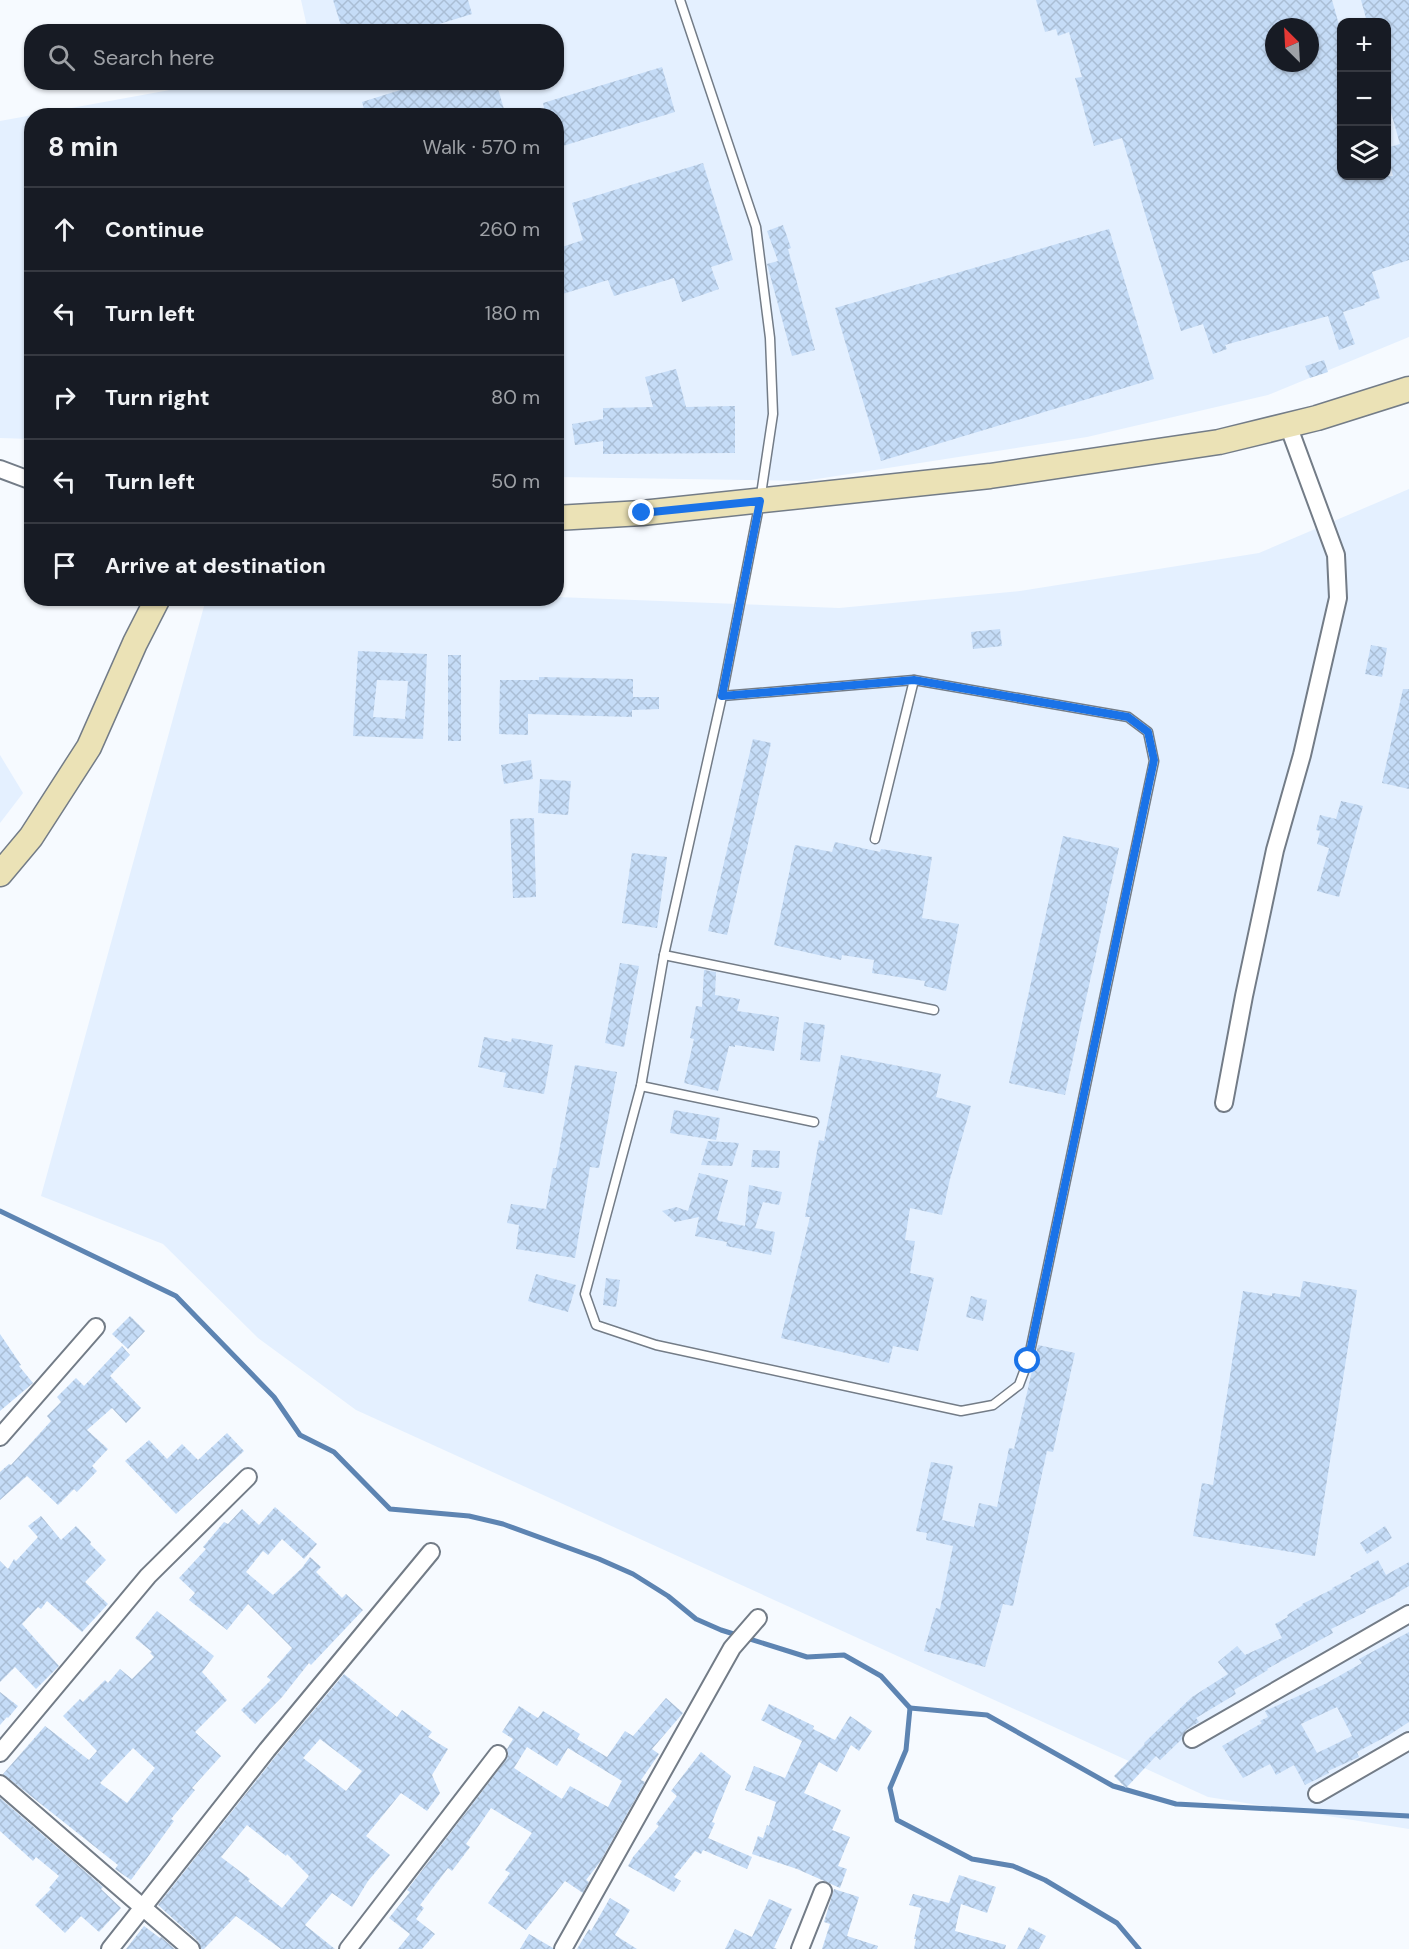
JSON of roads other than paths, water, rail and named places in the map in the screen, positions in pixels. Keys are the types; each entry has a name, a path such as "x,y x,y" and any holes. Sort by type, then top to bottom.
{"street":[{"path":"564,518 642,513 1001,474 1219,442 1317,418 1409,389"},
{"path":"1224,1103 1275,850 1302,755 1338,598 1336,555 1288,425"},
{"path":"0,469 24,478"},
{"path":"0,874 31,837 89,747 154,606"},
{"path":"0,1437 96,1327"},
{"path":"0,1753 148,1576 248,1477"},
{"path":"110,1949 267,1750 430,1552"},
{"path":"1192,1739 1409,1614"},
{"path":"563,1949 732,1648 758,1618"},
{"path":"1317,1794 1409,1741"},
{"path":"348,1949 498,1754"},
{"path":"0,1784 191,1949"},
{"path":"800,1949 823,1892"}],"lane":[{"path":"680,0 756,227 770,338 773,414 760,501 722,696 664,955 641,1086 585,1294 596,1325 656,1345 961,1411 993,1405 1019,1385 1028,1361 1154,760 1148,732 1128,717 914,680 722,696"},
{"path":"875,839 914,680"},
{"path":"664,955 934,1010"},
{"path":"641,1086 814,1122"}],"waterway":[{"path":"0,1211 176,1296 274,1397 300,1435 334,1452 390,1509 469,1516 503,1524 633,1574 668,1596 696,1619 721,1630 807,1657 844,1655 881,1676 910,1708 906,1750 890,1788 897,1820 972,1859 1013,1866 1045,1880 1117,1923 1139,1949"},
{"path":"910,1708 987,1715 1113,1786 1176,1804 1409,1816"}]}
